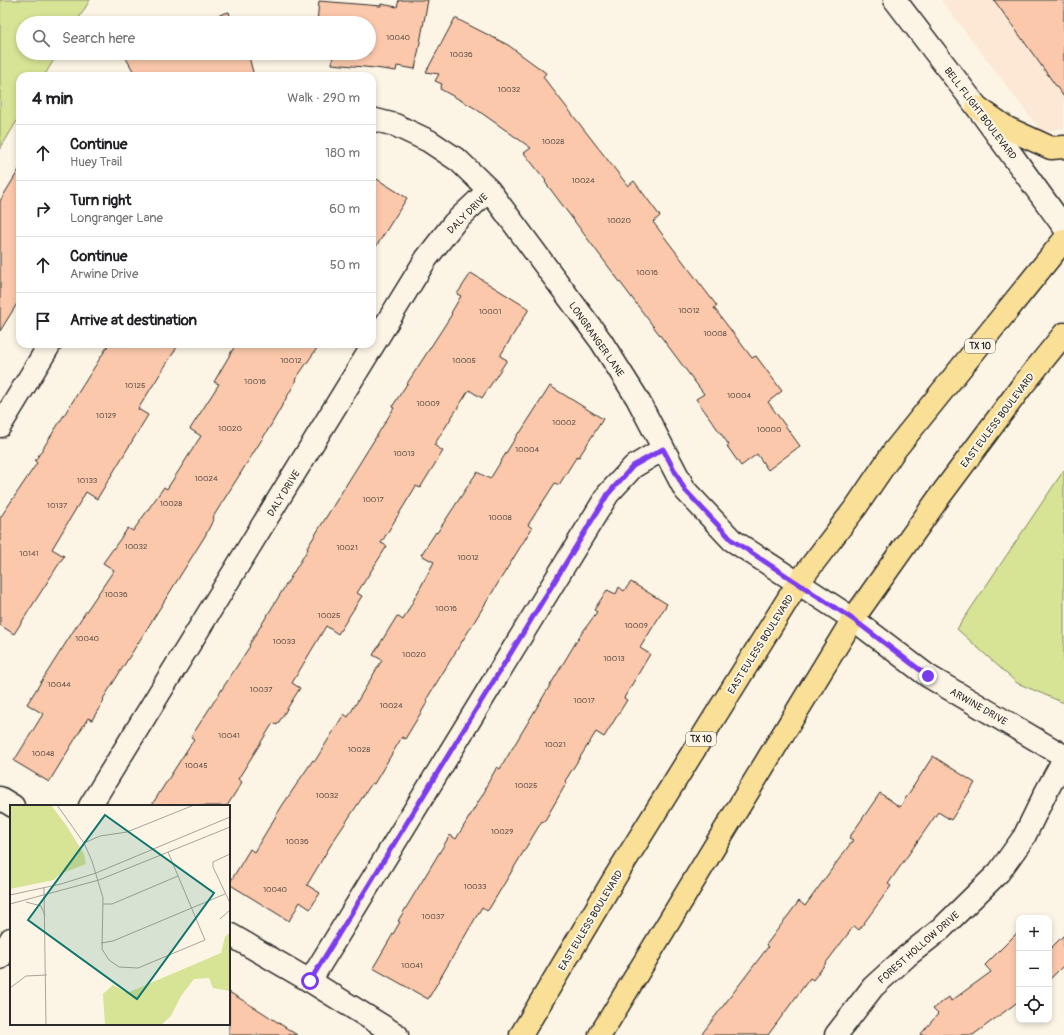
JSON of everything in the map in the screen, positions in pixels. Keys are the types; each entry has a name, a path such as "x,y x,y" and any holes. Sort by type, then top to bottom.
{"main road":[{"path":"977,107 1007,128 1050,148 1064,147"},
{"name":"EAST EULESS BOULEVARD","path":"521,1035 617,874 798,583 856,507 894,451 1064,240"},
{"name":"EAST EULESS BOULEVARD","path":"600,1035 854,620 944,490 1022,386 1064,334"}],"street":[{"name":"BELL FLIGHT BOULEVARD","path":"895,0 977,107 1064,227"},
{"name":"LONGRANGER LANE","path":"376,120 395,125 429,141 459,162 489,190 601,341 637,398 685,490 732,540 798,583"},
{"name":"DALY DRIVE","path":"376,340 426,259 454,224 489,190"},
{"path":"0,426 48,348"},
{"name":"DALY DRIVE","path":"91,805 371,348"},
{"path":"310,981 608,494 633,466 663,449"},
{"name":"ARWINE DRIVE","path":"798,583 854,620 928,676 1064,757"},
{"name":"FOREST HOLLOW DRIVE","path":"836,1035 873,987 907,956 941,929 999,872 1024,837 1064,757"},
{"path":"0,798 11,805"},
{"path":"230,935 310,981 398,1035"},
{"path":"0,958 10,941"}],"shaded area":[{"path":"941,0 1064,0 1064,128 1042,132"}],"green space":[{"path":"0,0 90,0 80,16 16,16 16,60 54,60 46,72 16,72 16,123 0,149"},
{"path":"1064,470 1064,703 1017,683 957,629"}],"building":[{"path":"399,0 428,0 415,69 397,66 396,71 332,64 332,60 376,60 376,16 318,16 319,1 381,6 381,4 397,7"},
{"path":"994,0 1064,0 1064,97"},
{"path":"229,12 230,16 215,16"},
{"path":"455,18 508,45 546,73 543,77 628,186 634,181 660,216 653,222 717,306 714,308 752,358 756,356 782,391 768,402 800,446 768,470 757,454 741,466 727,446 729,445 696,399 704,394 524,153 531,148 473,107 440,89 442,84 435,81 439,74 426,72"},
{"path":"127,60 250,60 253,72 134,72"},
{"path":"16,175 16,305 0,331 0,201"},
{"path":"376,179 407,198 376,247"},
{"path":"471,273 529,309 500,356 507,360 482,398 469,390 434,445 443,451 420,488 416,486 381,543 387,546 357,593 362,596 338,634 326,626 292,683 300,688 277,725 273,723 238,779 242,782 228,805 152,805 194,739 191,737 250,646 249,645 308,549 307,548 394,408 392,407 452,314 451,313 461,296 457,294"},
{"path":"106,348 176,348 138,409 148,415 97,499 86,492 52,549 64,556 14,634 0,625 0,518 37,463 35,461"},
{"path":"234,348 317,348 295,380 296,381 271,425 213,517 214,518 205,536 103,699 104,700 92,720 88,718 49,782 14,761 43,714 27,704 114,570 103,563 128,528 133,531 164,487 167,489 201,436 190,429 219,384 214,382"},
{"path":"550,386 603,419 579,457 577,456 559,485 555,483 528,525 532,528 426,700 428,701 405,739 402,737 374,784 372,783 332,843 307,885 320,893 310,909 300,902 289,921 230,885 230,882 250,849 254,852 282,806 313,760 315,761 344,714 348,717 382,660 373,655 397,616 403,620 434,562 421,555 477,472 490,479 519,432 520,433"},
{"path":"631,582 667,604 640,648 650,654 624,698 627,700 604,737 596,732 565,781 567,782 544,822 542,821 489,909 487,911 482,907 428,999 373,968 400,922 398,921 450,835 456,839 486,789 485,788 497,767 500,769 579,637 597,612 594,610 607,590 616,594 619,587 624,591"},
{"path":"933,756 975,783 951,820 938,812 888,884 891,886 859,930 854,926 813,980 810,978 768,1035 701,1035 768,947 766,945 799,901 805,906 853,840 849,838 880,793 900,807"},
{"path":"1016,934 1016,1003 973,1035 920,1035 938,1014 933,1009 949,997 951,1001 991,972 985,965"},
{"path":"1064,935 1064,965 1052,977 1052,951 1052,947"},
{"path":"230,993 297,1035 229,1035"}],"route":[{"path":"310,981 608,494 633,466 663,449 685,490 732,540 854,620 928,676"}]}
